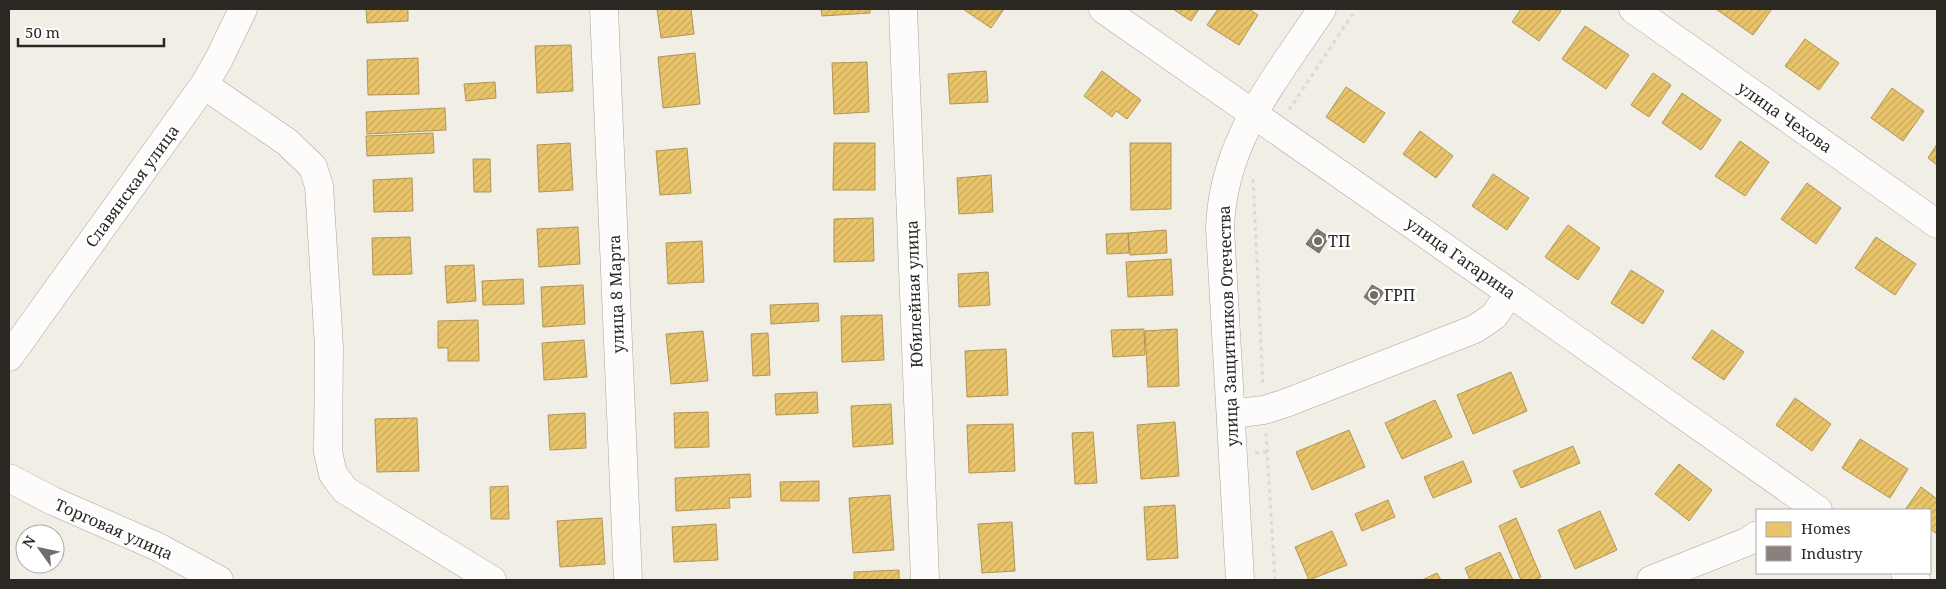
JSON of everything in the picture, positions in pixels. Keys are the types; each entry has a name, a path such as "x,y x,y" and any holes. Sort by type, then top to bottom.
{"street":[{"name":"Славянская улица","path":"9,357 204,85 243,9"},
{"name":"улица 8 Марта","path":"604,9 628,580"},
{"name":"Юбилейная улица","path":"903,9 924,580"},
{"name":"улица Гагарина","path":"1103,9 1510,293 1799,505"},
{"name":"улица Защитников Отечества","path":"1240,580 1220,228 1221,207 1225,182 1233,157 1253,113 1322,9"},
{"name":"улица Чехова","path":"1633,9 1937,224"},
{"path":"204,85 287,142 313,167 319,186 329,347 328,452 333,474 345,490 492,580"},
{"path":"1231,414 1264,410 1475,329 1494,316 1510,293"},
{"name":"Торговая улица","path":"9,478 53,501 158,547 217,580"},
{"path":"1651,580 1749,541 1756,536"}],"path":[{"path":"1277,130 1356,9"},
{"path":"1252,172 1275,580"}],"building: Homes":[{"path":"366,9 408,9 408,21 367,23"},
{"path":"657,9 691,9 694,34 661,38"},
{"path":"821,9 870,9 870,13 822,16"},
{"path":"963,9 1004,9 991,28"},
{"path":"1173,9 1199,9 1191,21"},
{"path":"1218,9 1249,9 1258,15 1239,45 1207,25"},
{"path":"1521,9 1558,9 1561,11 1539,41 1512,22"},
{"path":"1716,9 1772,9 1753,35"},
{"path":"1585,26 1629,55 1606,89 1562,59"},
{"path":"1805,39 1839,63 1819,90 1785,66"},
{"path":"571,45 573,91 537,93 535,46"},
{"path":"695,53 700,104 663,108 658,57"},
{"path":"418,58 419,94 368,95 367,60"},
{"path":"867,62 869,112 834,114 832,63"},
{"path":"986,71 988,102 950,104 948,74"},
{"path":"1102,71 1141,100 1127,119 1116,111 1112,117 1084,96"},
{"path":"1653,73 1671,85 1649,117 1631,105"},
{"path":"495,82 496,98 466,101 464,84"},
{"path":"1346,87 1385,113 1364,143 1326,117"},
{"path":"1892,88 1924,111 1903,141 1871,118"},
{"path":"1682,93 1721,120 1701,150 1662,123"},
{"path":"445,108 446,130 367,134 366,112"},
{"path":"1420,131 1453,156 1436,178 1403,154"},
{"path":"433,133 434,153 367,156 366,136"},
{"path":"1740,141 1769,162 1745,196 1715,176"},
{"path":"570,143 573,190 539,192 537,145"},
{"path":"834,143 875,143 875,190 833,190"},
{"path":"1130,143 1171,143 1171,209 1131,210"},
{"path":"1937,144 1937,165 1928,158"},
{"path":"687,148 691,193 660,195 656,151"},
{"path":"473,159 490,159 491,192 474,192"},
{"path":"1493,174 1529,198 1507,230 1472,206"},
{"path":"991,175 993,212 959,214 957,178"},
{"path":"412,178 413,211 374,212 373,180"},
{"path":"1807,183 1841,208 1816,244 1781,219"},
{"path":"873,218 874,261 834,262 834,219"},
{"path":"1568,225 1600,248 1578,280 1545,257"},
{"path":"578,227 580,264 539,267 537,229"},
{"path":"1166,230 1167,253 1130,255 1128,233"},
{"path":"1128,233 1129,253 1107,254 1106,234"},
{"path":"410,237 412,274 373,275 372,238"},
{"path":"1876,237 1916,264 1895,295 1855,268"},
{"path":"702,241 704,282 668,284 666,243"},
{"path":"1171,259 1173,295 1128,297 1126,262"},
{"path":"474,265 476,301 447,303 445,266"},
{"path":"1631,270 1664,291 1643,324 1611,303"},
{"path":"988,272 990,305 959,307 958,274"},
{"path":"523,279 524,304 483,305 482,281"},
{"path":"583,285 585,324 543,327 541,287"},
{"path":"818,303 819,321 771,324 770,305"},
{"path":"882,315 884,360 842,362 841,316"},
{"path":"478,320 479,361 448,361 448,348 438,348 438,321"},
{"path":"1144,329 1145,355 1113,357 1111,330"},
{"path":"1177,329 1179,386 1148,387 1145,331"},
{"path":"1712,330 1744,352 1724,380 1692,358"},
{"path":"703,331 708,381 671,384 666,334"},
{"path":"768,333 770,375 753,376 751,334"},
{"path":"584,340 587,377 544,380 542,343"},
{"path":"1006,349 1008,395 967,397 965,351"},
{"path":"1511,372 1527,411 1473,434 1457,395"},
{"path":"817,392 818,413 776,415 775,394"},
{"path":"1795,398 1831,424 1812,451 1776,425"},
{"path":"1435,400 1452,437 1402,459 1385,423"},
{"path":"891,404 893,444 853,447 851,406"},
{"path":"708,412 709,447 675,448 674,413"},
{"path":"585,413 586,448 550,450 548,415"},
{"path":"417,418 419,471 377,472 375,419"},
{"path":"1175,422 1179,476 1141,479 1137,425"},
{"path":"1013,424 1015,471 969,473 967,425"},
{"path":"1349,430 1365,467 1312,490 1296,452"},
{"path":"1093,432 1097,483 1075,484 1072,433"},
{"path":"1860,439 1908,469 1890,498 1842,468"},
{"path":"1573,446 1580,463 1521,488 1513,471"},
{"path":"1463,461 1472,482 1433,498 1424,477"},
{"path":"1679,464 1712,490 1689,521 1655,494"},
{"path":"750,474 751,497 729,498 730,508 676,511 675,478"},
{"path":"819,481 819,501 781,501 780,482"},
{"path":"508,486 509,519 491,519 490,487"},
{"path":"1921,487 1937,499 1937,534 1931,530 1931,509 1906,509"},
{"path":"890,495 894,550 853,553 849,498"},
{"path":"1388,500 1395,517 1362,531 1355,514"},
{"path":"1175,505 1178,558 1147,560 1144,507"},
{"path":"1600,511 1617,550 1575,569 1558,530"},
{"path":"602,518 605,564 560,567 557,521"},
{"path":"1516,518 1541,577 1534,580 1521,580 1499,526"},
{"path":"1012,522 1015,571 982,573 978,524"},
{"path":"716,524 718,560 674,562 672,527"},
{"path":"1332,531 1347,565 1309,580 1295,547"},
{"path":"1500,552 1513,580 1470,580 1465,568"},
{"path":"899,570 899,580 854,580 854,572"},
{"path":"1437,573 1441,580 1422,580"}],"building: Industry":[{"name":"ТП","path":"1317,229 1329,237 1319,253 1306,244"},
{"name":"ГРП","path":"1372,285 1384,292 1375,305 1364,297"}],"place":[{"name":"ТП","path":"1318,241"},
{"name":"ГРП","path":"1374,295"}]}
